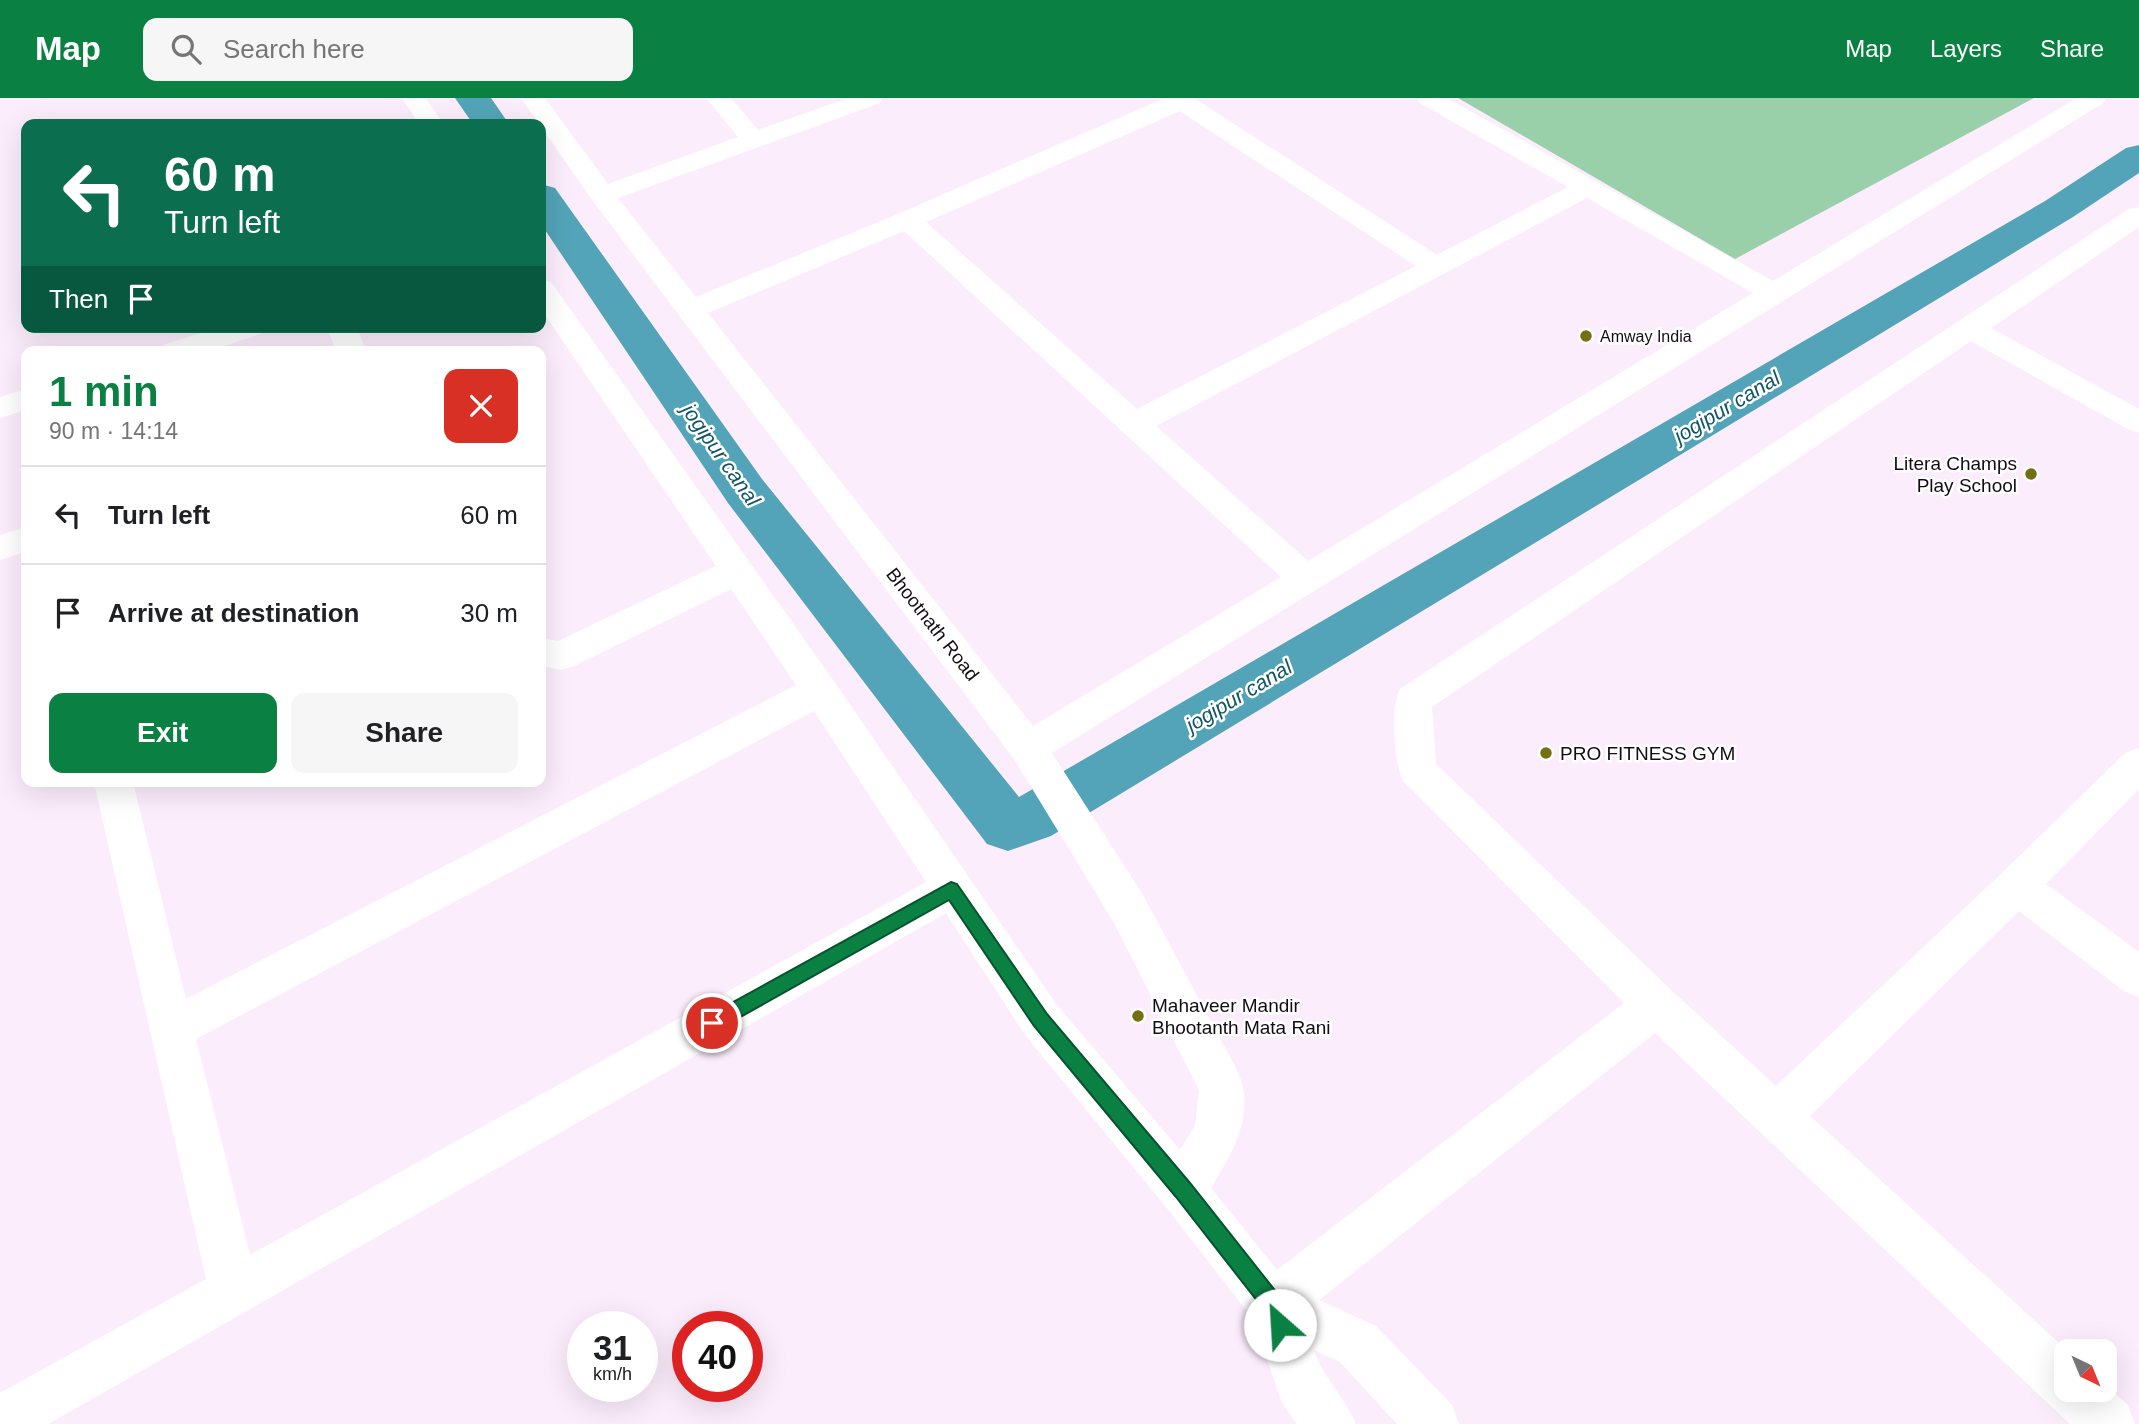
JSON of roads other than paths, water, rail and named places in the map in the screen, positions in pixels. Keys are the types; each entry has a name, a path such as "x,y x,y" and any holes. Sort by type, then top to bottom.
{"street":[{"path":"414,98 428,119"},
{"name":"Bhootnath Road","path":"533,98 602,195 1038,763 1128,908 1222,1088 1218,1133 1183,1190"},
{"path":"718,98 753,140"},
{"path":"602,195 870,98"},
{"path":"1429,98 1585,189 1774,293"},
{"path":"1038,763 1306,579 2094,98"},
{"path":"691,309 908,220 1179,99 1437,267"},
{"path":"1134,424 1585,189"},
{"path":"2054,1373 1656,1005 1417,770 1413,700 2139,215"},
{"path":"908,220 1306,579"},
{"path":"546,295 820,690 951,890 1041,1020 1183,1190 1273,1305 1300,1385 1330,1424"},
{"path":"1971,329 2139,422"},
{"path":"192,346 233,333"},
{"path":"0,408 21,401"},
{"path":"0,548 21,541"},
{"path":"546,653 561,656 736,571"},
{"path":"172,1029 820,690"},
{"path":"1778,1115 2017,886 2139,764"},
{"path":"114,787 234,1291"},
{"path":"2017,886 2139,977"},
{"path":"0,1422 951,890"},
{"path":"1273,1305 1656,1005"},
{"path":"1273,1305 1358,1344 1433,1424"},
{"path":"2085,1402 2109,1424"}],"waterway":[{"name":"jogipur canal","path":"473,98 488,119"},
{"name":"jogipur canal","path":"546,203 745,491 1008,826 1031,819 2059,209 2139,156"}],"place":[{"name":"Amway India","path":"1586,336"},
{"name":"Litera Champs Play School","path":"2031,474"},
{"name":"PRO FITNESS GYM","path":"1546,753"},
{"name":"Mahaveer Mandir Bhootanth Mata Rani","path":"1138,1016"}]}
